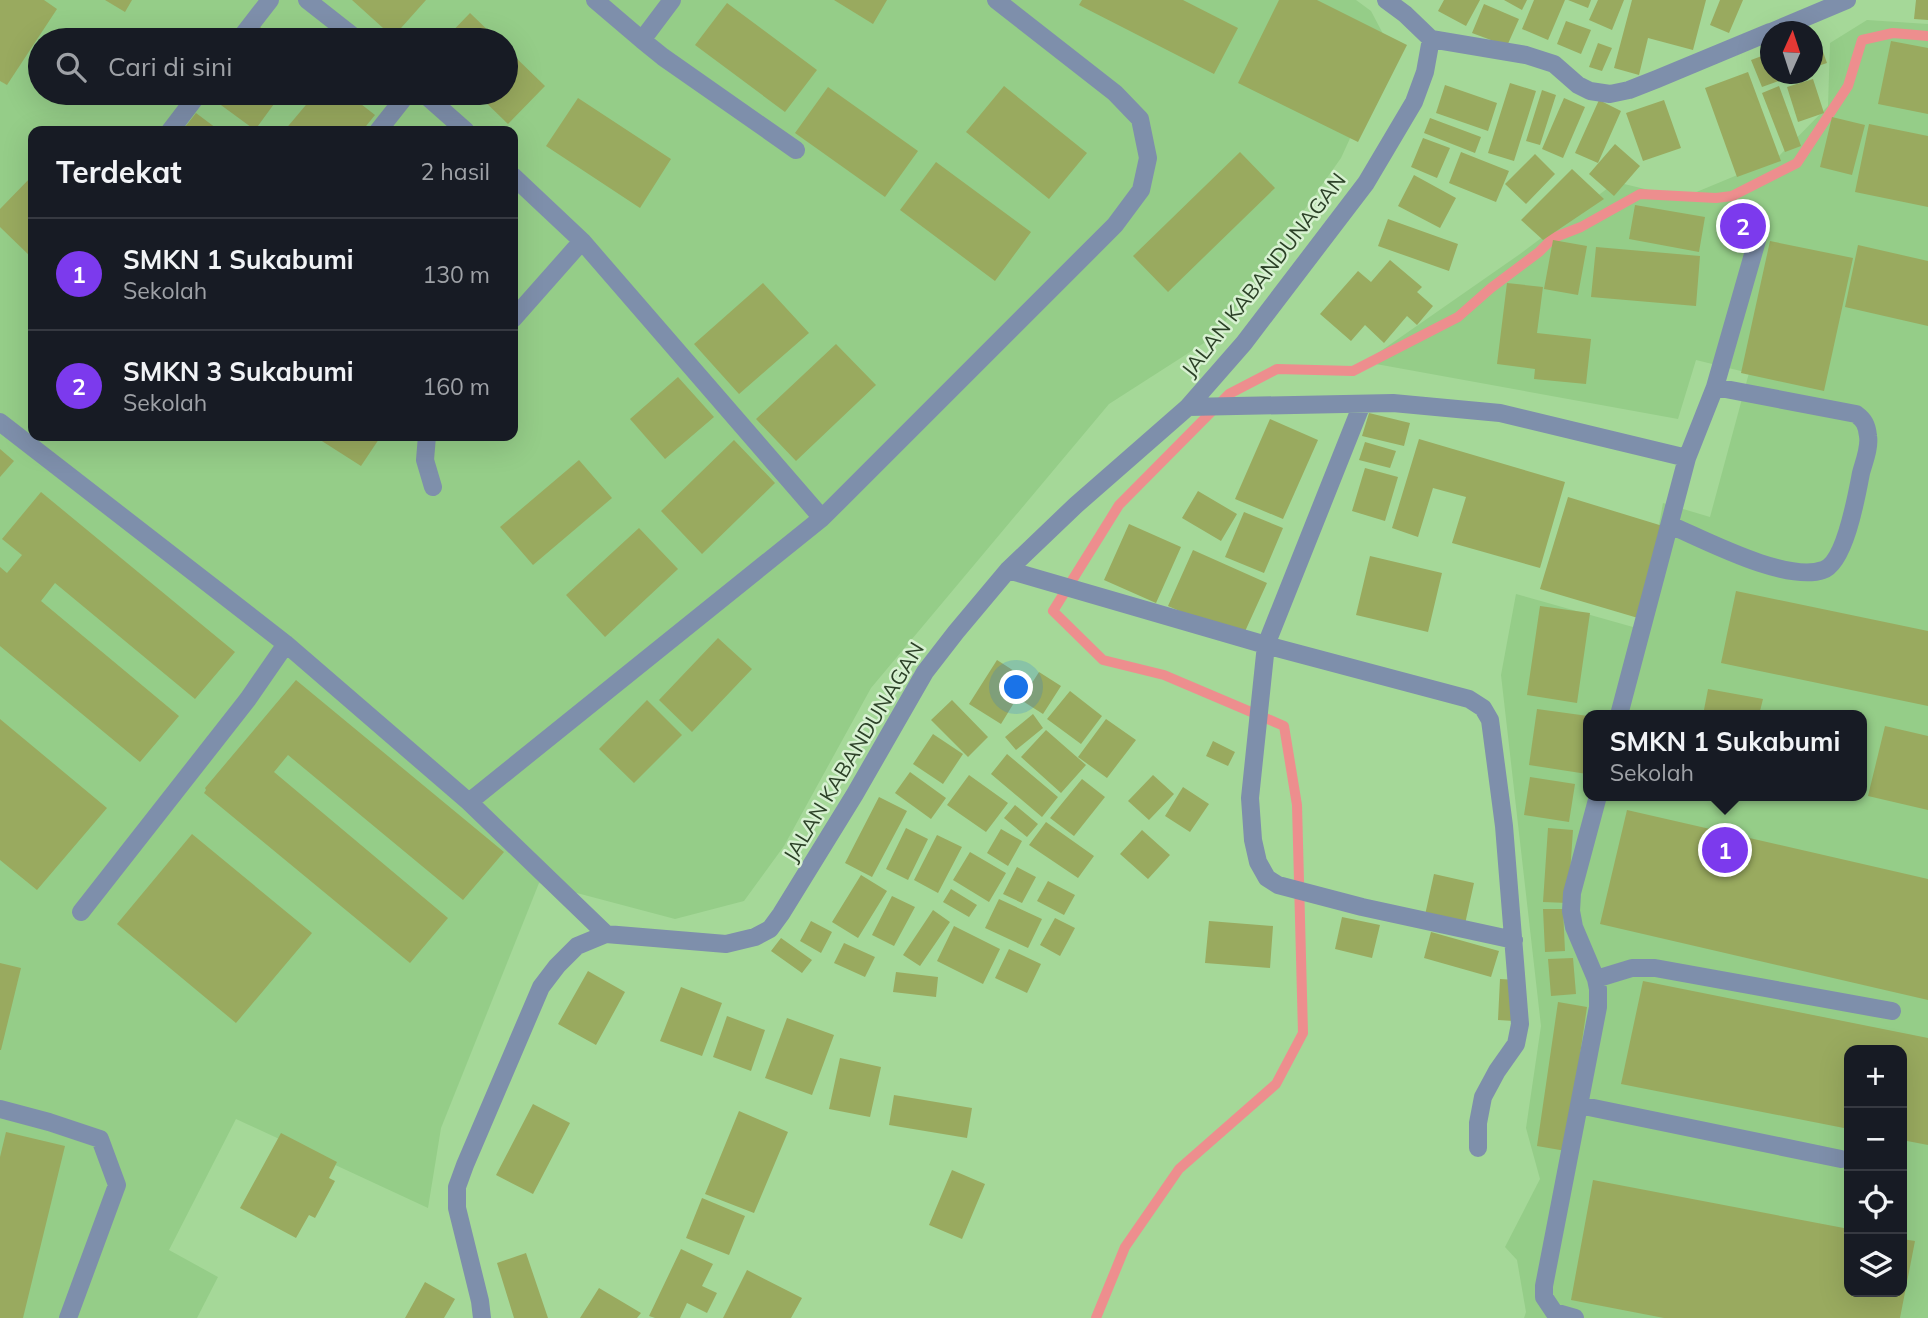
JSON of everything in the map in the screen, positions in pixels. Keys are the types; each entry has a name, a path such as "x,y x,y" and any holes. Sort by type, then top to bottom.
{"street":[{"path":"248,28 270,0"},
{"path":"307,0 343,28"},
{"path":"595,0 663,57 796,150"},
{"path":"642,40 672,0"},
{"path":"469,802 822,518 1115,225 1141,190 1148,158 1140,119 1115,93 996,0"},
{"path":"1386,0 1431,39 1526,55 1554,64 1577,85 1590,91 1610,94 1629,90 1760,37"},
{"path":"1797,21 1847,0"},
{"name":"JALAN KABANDUNAGAN","path":"606,934 726,944 755,937 770,929 855,794 925,672 1008,570 1076,505 1188,407 1244,343 1366,183 1414,102 1431,39"},
{"path":"174,126 190,105"},
{"path":"382,126 399,105"},
{"path":"437,105 460,126"},
{"path":"518,181 582,241 822,518"},
{"path":"1620,710 1688,458 1715,387 1760,230"},
{"path":"518,313 582,241"},
{"path":"1670,525 1761,563 1805,573 1824,570 1834,562 1844,540 1869,438 1864,421 1856,414 1715,387"},
{"path":"1188,407 1393,403 1500,413 1688,458"},
{"path":"1362,404 1266,645 1250,798 1253,840 1258,862 1267,878 1278,885 1362,907 1514,940"},
{"path":"0,422 286,644 469,802 606,934 578,946 557,966 541,987 457,1187 457,1208 482,1318"},
{"path":"427,441 425,460 433,487"},
{"path":"1008,570 1266,645 1469,699 1483,708 1490,720 1504,826 1520,1024 1516,1044 1483,1097 1478,1124 1478,1148"},
{"path":"80,912 248,699 286,644"},
{"path":"1575,1318 1554,1312 1544,1297 1544,1286 1598,1007 1596,979 1574,927 1571,911 1572,893 1597,801"},
{"path":"1596,979 1632,968 1655,968 1892,1011"},
{"path":"1579,1105 1841,1159"},
{"path":"0,1109 100,1139 117,1185 68,1318"}],"shaded area":[{"path":"0,0 1356,0 1371,11 1391,49 1341,158 1215,336 1109,404 871,688 784,846 744,901 675,919 539,883 441,1128 428,1208 236,1119 169,1250 218,1277 197,1318 0,1318"},
{"path":"1867,20 1928,24 1928,1318 1524,1318 1526,1312 1517,1260 1505,1247 1540,1179 1526,1128 1541,1026 1501,675 1516,594 1640,629 1663,503 1710,517 1749,373 1696,360 1678,419 1365,362 1520,254 1616,182 1682,198 1776,159 1828,106 1830,43"}],"building":[{"path":"0,0 44,0 57,9 44,28 28,28 28,53 7,85 0,81"},
{"path":"105,0 132,0 125,12"},
{"path":"352,0 426,0 401,28 383,28"},
{"path":"834,0 887,0 873,24"},
{"path":"1082,0 1183,0 1238,28 1214,74 1079,5"},
{"path":"1279,0 1317,0 1407,45 1358,142 1238,83"},
{"path":"1444,0 1480,0 1466,26 1438,11"},
{"path":"1504,0 1527,0 1522,10"},
{"path":"1534,0 1565,0 1548,40 1522,29"},
{"path":"1568,0 1591,0 1588,8"},
{"path":"1598,0 1624,0 1612,30 1589,20"},
{"path":"1632,0 1706,0 1693,50 1648,38 1639,75 1614,68"},
{"path":"1720,0 1743,0 1729,33 1710,25"},
{"path":"1916,0 1928,0 1928,20 1914,19"},
{"path":"727,3 817,70 785,112 695,45"},
{"path":"1484,4 1519,19 1507,46 1472,33"},
{"path":"470,13 486,28 456,28"},
{"path":"1566,21 1591,30 1581,54 1557,44"},
{"path":"1891,41 1928,48 1928,114 1878,104"},
{"path":"1598,43 1612,48 1602,71 1589,67"},
{"path":"1760,57 1760,82 1751,60"},
{"path":"518,60 545,86 508,124 488,105 518,105"},
{"path":"1748,72 1781,161 1737,177 1705,88"},
{"path":"1510,83 1536,91 1514,161 1488,153"},
{"path":"1815,84 1824,113 1798,122 1787,87"},
{"path":"1445,85 1497,103 1488,131 1436,113"},
{"path":"1004,86 1087,153 1049,199 966,132"},
{"path":"1779,86 1801,146 1785,152 1762,93"},
{"path":"828,87 918,151 885,197 795,133"},
{"path":"1542,90 1556,95 1540,145 1526,141"},
{"path":"578,98 671,159 640,208 546,146"},
{"path":"1564,98 1585,107 1563,158 1542,149"},
{"path":"1599,100 1621,111 1598,163 1575,153"},
{"path":"1664,100 1681,148 1643,161 1626,113"},
{"path":"221,105 273,105 258,126 250,126"},
{"path":"306,105 362,105 375,115 366,126 288,126"},
{"path":"196,113 213,126 186,126"},
{"path":"1832,117 1865,125 1852,175 1820,167"},
{"path":"1430,118 1481,137 1475,153 1424,133"},
{"path":"1869,124 1928,136 1928,207 1855,192"},
{"path":"1423,138 1450,148 1437,178 1411,167"},
{"path":"1615,144 1640,166 1614,196 1589,174"},
{"path":"1240,152 1275,188 1168,292 1133,256"},
{"path":"1461,152 1509,171 1496,202 1449,183"},
{"path":"1535,154 1555,174 1526,204 1505,184"},
{"path":"936,162 1031,232 995,281 900,210"},
{"path":"1572,169 1604,199 1543,240 1521,220"},
{"path":"1414,175 1456,198 1440,228 1398,206"},
{"path":"28,180 28,254 0,227 0,209"},
{"path":"1635,205 1705,217 1699,252 1629,239"},
{"path":"1388,219 1458,244 1449,271 1378,246"},
{"path":"1553,240 1587,246 1578,295 1544,289"},
{"path":"1770,241 1853,258 1824,391 1741,373"},
{"path":"1858,245 1928,261 1928,326 1845,307"},
{"path":"1596,247 1700,256 1696,306 1591,297"},
{"path":"1390,260 1422,287 1417,292 1433,306 1417,325 1407,316 1384,343 1365,325 1351,341 1320,314 1358,271 1371,282"},
{"path":"763,283 809,333 739,394 694,344"},
{"path":"1507,283 1543,287 1537,333 1591,339 1586,384 1534,379 1535,369 1497,364"},
{"path":"836,344 876,385 796,461 756,419"},
{"path":"678,377 714,417 665,459 630,419"},
{"path":"1369,413 1410,423 1404,446 1362,436"},
{"path":"1270,419 1318,440 1283,519 1235,499"},
{"path":"1419,439 1565,482 1540,568 1452,543 1466,497 1433,488 1418,537 1392,528"},
{"path":"734,440 775,483 702,554 661,511"},
{"path":"322,441 378,441 361,466"},
{"path":"1365,442 1396,451 1390,468 1359,460"},
{"path":"0,449 14,461 0,477"},
{"path":"579,460 612,498 533,565 500,527"},
{"path":"1365,468 1398,477 1385,521 1352,511"},
{"path":"1198,491 1237,514 1221,541 1182,518"},
{"path":"41,492 235,652 195,699 55,583 41,601 179,716 140,762 0,646 0,567 7,573 22,555 2,539"},
{"path":"1568,497 1666,527 1638,618 1540,589"},
{"path":"1244,512 1283,528 1264,573 1225,557"},
{"path":"1129,524 1181,547 1156,603 1104,580"},
{"path":"639,528 678,569 605,637 566,595"},
{"path":"1193,550 1267,583 1242,638 1168,606"},
{"path":"1370,556 1442,573 1428,632 1356,615"},
{"path":"1736,591 1928,631 1928,706 1721,663"},
{"path":"1540,606 1590,613 1577,703 1527,695"},
{"path":"718,638 752,669 692,732 659,700"},
{"path":"997,660 1028,680 1001,724 969,704"},
{"path":"1039,672 1061,686 1043,714 1021,700"},
{"path":"296,680 504,852 463,900 288,755 274,772 448,918 410,963 204,793 205,788"},
{"path":"1708,689 1763,699 1760,710 1704,710"},
{"path":"1070,691 1102,716 1081,744 1047,719"},
{"path":"647,700 682,735 634,783 599,749"},
{"path":"952,700 988,737 968,757 931,720"},
{"path":"1537,709 1583,715 1583,773 1529,765"},
{"path":"1033,714 1043,728 1016,750 1005,737"},
{"path":"0,719 107,808 37,890 0,860"},
{"path":"1106,719 1136,740 1107,778 1078,757"},
{"path":"1885,726 1928,736 1928,810 1868,796"},
{"path":"1046,730 1086,765 1061,793 1021,757"},
{"path":"933,734 963,754 943,784 913,764"},
{"path":"1213,741 1235,752 1228,766 1206,756"},
{"path":"1007,754 1058,797 1042,817 991,774"},
{"path":"910,772 946,798 931,819 895,793"},
{"path":"969,775 1008,803 986,832 947,805"},
{"path":"1153,775 1174,794 1149,820 1128,801"},
{"path":"1530,777 1575,784 1569,822 1524,815"},
{"path":"1082,779 1105,797 1074,836 1050,818"},
{"path":"1183,787 1209,804 1190,832 1165,816"},
{"path":"879,797 907,811 872,877 845,863"},
{"path":"1015,805 1038,824 1027,837 1004,818"},
{"path":"1627,810 1928,879 1928,1000 1600,924"},
{"path":"1046,822 1094,856 1078,878 1029,845"},
{"path":"906,828 928,839 908,880 886,869"},
{"path":"1548,828 1573,830 1568,903 1543,902"},
{"path":"1001,829 1022,841 1008,866 987,853"},
{"path":"1142,830 1170,855 1148,879 1120,854"},
{"path":"192,834 312,933 236,1023 117,924"},
{"path":"937,835 962,847 938,893 914,880"},
{"path":"970,852 1006,873 989,902 953,880"},
{"path":"1017,867 1036,877 1022,903 1003,894"},
{"path":"1434,874 1474,883 1465,924 1425,915"},
{"path":"861,875 887,891 858,938 832,922"},
{"path":"1048,881 1075,895 1064,915 1037,901"},
{"path":"951,889 977,905 969,917 943,902"},
{"path":"892,896 915,907 894,946 872,935"},
{"path":"999,899 1042,919 1028,948 985,928"},
{"path":"1543,909 1563,909 1565,951 1545,952"},
{"path":"933,910 950,922 920,966 903,955"},
{"path":"1342,917 1380,925 1372,958 1335,949"},
{"path":"1055,918 1075,928 1060,956 1040,945"},
{"path":"811,921 832,932 821,953 800,941"},
{"path":"1209,921 1273,926 1270,968 1205,963"},
{"path":"954,926 1000,949 983,984 937,961"},
{"path":"1431,932 1499,951 1491,977 1424,958"},
{"path":"781,938 812,960 802,973 771,951"},
{"path":"844,943 875,957 865,977 834,963"},
{"path":"1009,949 1041,964 1027,993 995,978"},
{"path":"1573,958 1576,994 1551,996 1548,959"},
{"path":"0,963 21,968 1,1050 0,1050"},
{"path":"588,971 625,992 596,1045 558,1024"},
{"path":"896,972 938,977 936,997 893,992"},
{"path":"1500,979 1517,980 1514,1021 1498,1020"},
{"path":"1643,981 1928,1038 1928,1145 1907,1141 1907,1045 1844,1045 1844,1128 1621,1084"},
{"path":"681,987 722,1003 702,1056 660,1041"},
{"path":"1558,1002 1587,1007 1566,1151 1537,1146"},
{"path":"727,1016 765,1030 751,1071 713,1057"},
{"path":"787,1018 834,1035 812,1095 765,1078"},
{"path":"840,1058 881,1067 870,1117 829,1109"},
{"path":"894,1095 972,1108 967,1138 889,1125"},
{"path":"533,1104 570,1123 533,1194 496,1175"},
{"path":"739,1111 788,1132 754,1213 705,1194"},
{"path":"6,1132 65,1146 23,1318 0,1318 0,1157"},
{"path":"281,1133 337,1162 329,1178 335,1181 315,1218 309,1215 296,1238 240,1208"},
{"path":"952,1170 985,1184 962,1239 929,1225"},
{"path":"1593,1180 1844,1228 1844,1297 1904,1297 1900,1318 1664,1318 1571,1300"},
{"path":"702,1198 745,1216 729,1255 686,1238"},
{"path":"1907,1240 1915,1241 1907,1282"},
{"path":"681,1249 713,1264 702,1286 717,1293 707,1313 687,1303 680,1318 649,1316"},
{"path":"526,1253 548,1318 514,1318 497,1263"},
{"path":"747,1270 802,1298 791,1318 723,1318"},
{"path":"425,1282 455,1299 444,1318 405,1318"},
{"path":"599,1288 641,1313 637,1318 580,1318"}],"waterway":[{"path":"1096,1318 1125,1247 1179,1169 1276,1084 1303,1033 1297,805 1284,726 1164,675 1103,660 1053,611 1119,505 1229,394 1277,369 1353,371 1458,317 1553,238 1581,227 1640,194 1716,198 1732,196 1797,163 1848,86 1862,40 1893,33 1928,36"}],"place":[{"name":"SMKN 3 Sukabumi","path":"1743,226"},
{"name":"SMKN 1 Sukabumi","path":"1725,850"}]}
